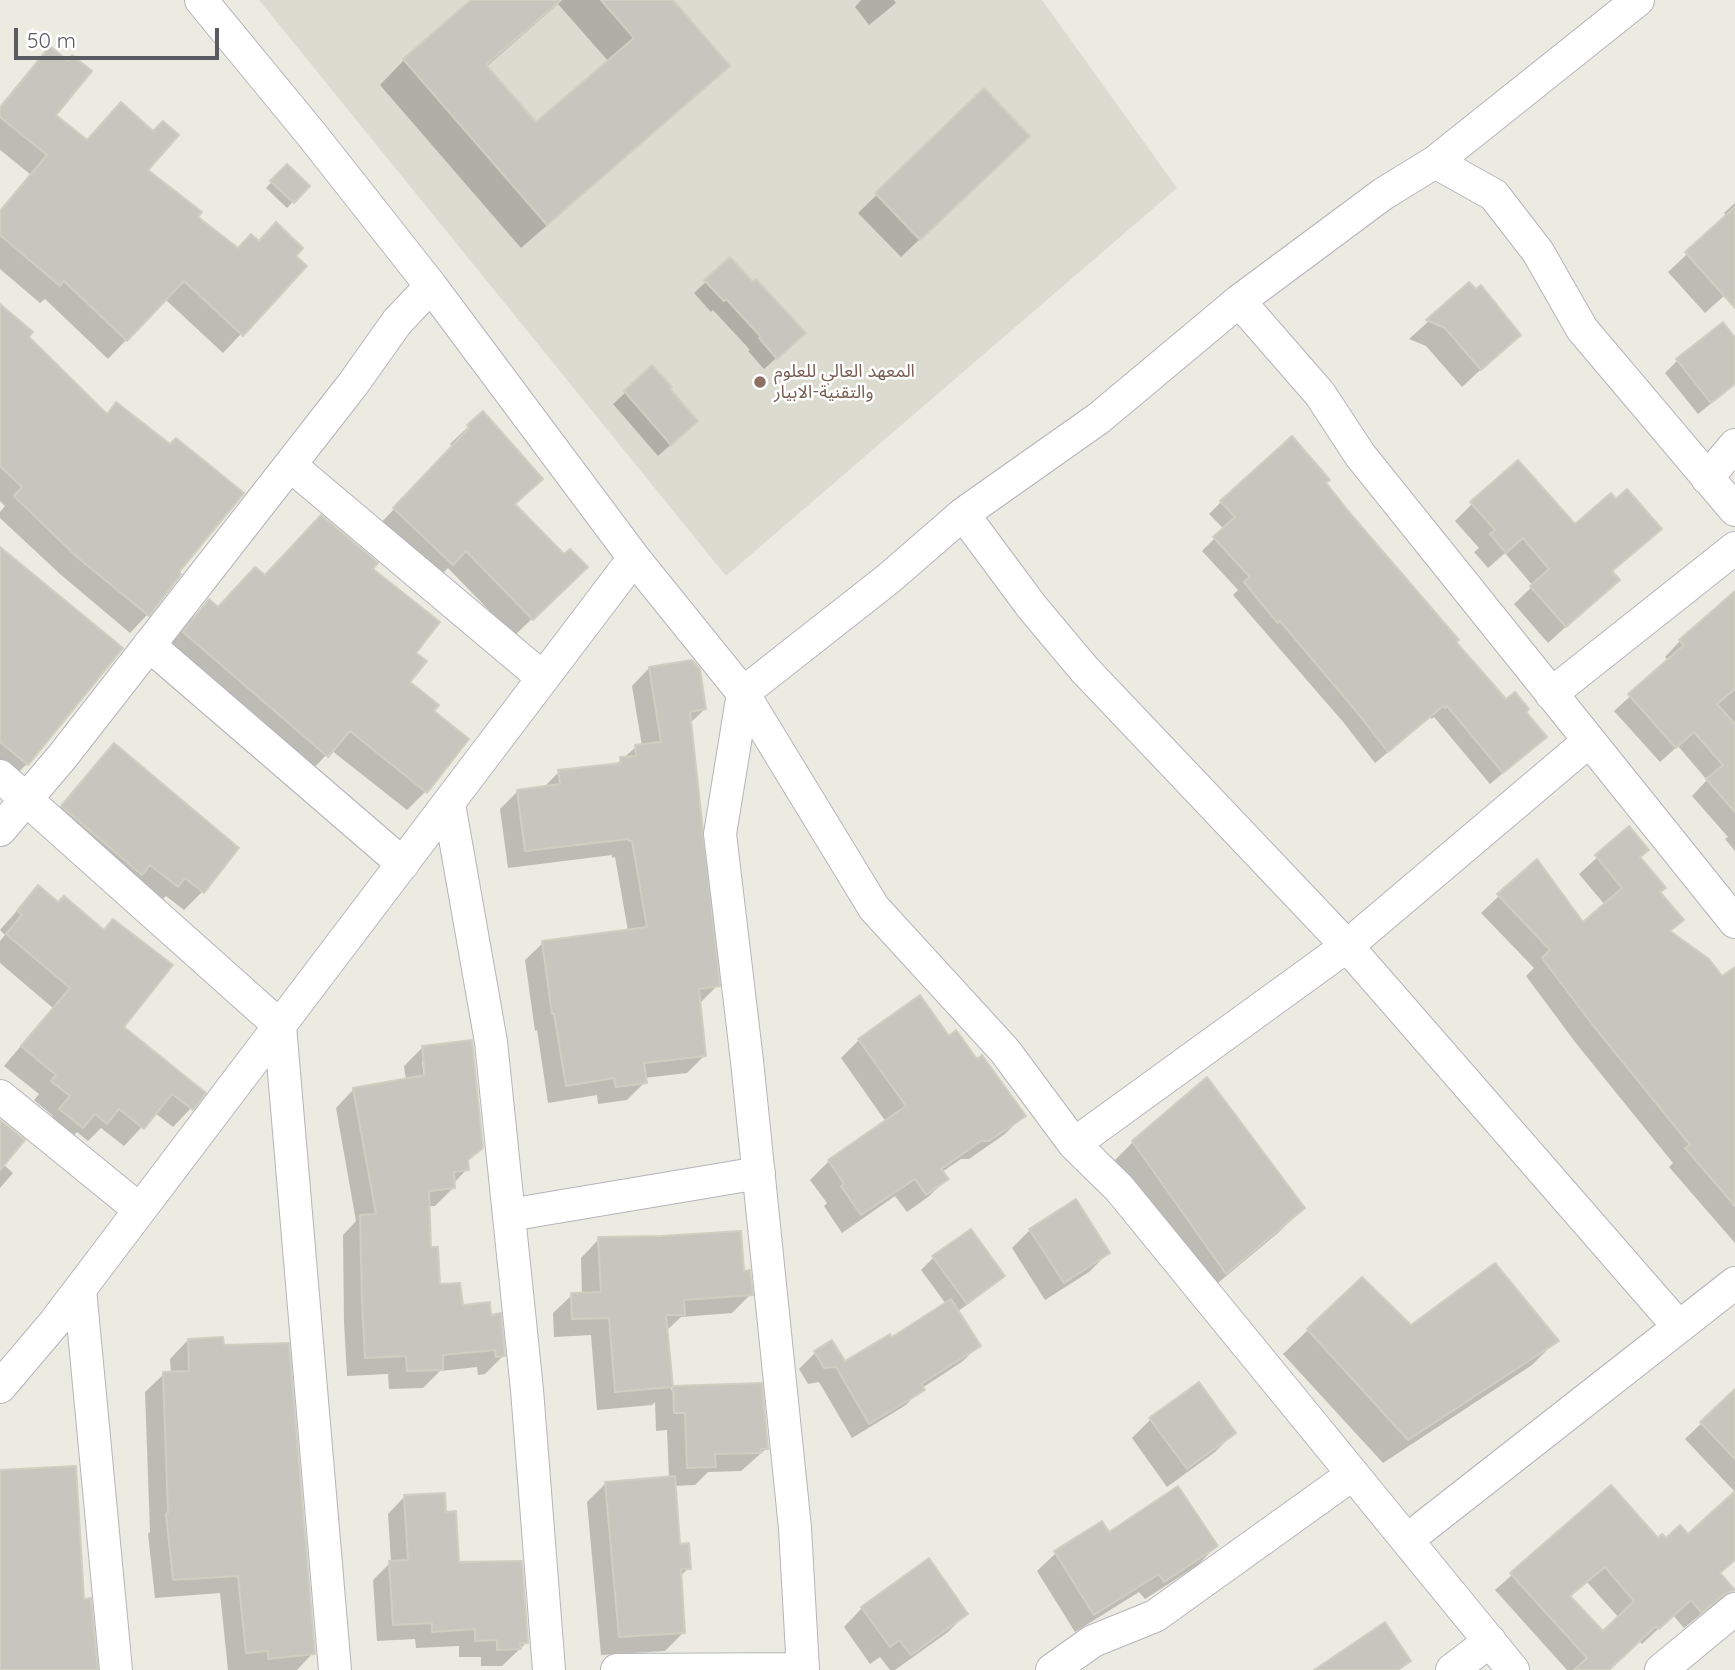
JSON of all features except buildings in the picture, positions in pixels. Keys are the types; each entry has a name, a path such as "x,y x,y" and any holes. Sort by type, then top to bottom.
{"street":[{"path":"201,0 431,286 634,558 743,693 874,908 1005,1051 1074,1144 1119,1188 1513,1670"},
{"path":"617,1670 803,1670 795,1528 759,1173 720,834 743,693 888,579 963,514 1099,418 1239,302 1383,194 1436,162 1638,0"},
{"path":"1436,162 1494,195 1538,252 1582,329 1735,510"},
{"path":"0,830 62,757 290,465 397,322 431,286"},
{"path":"1239,302 1320,394 1360,455 1735,922"},
{"path":"1707,478 1735,445"},
{"path":"290,465 543,678"},
{"path":"963,514 1032,607 1084,668 1347,946 1679,1327"},
{"path":"1551,694 1735,548"},
{"path":"2,1380 80,1289 634,558"},
{"path":"149,645 403,864"},
{"path":"1074,1144 1347,946 1589,741"},
{"path":"0,776 280,1026 335,1670"},
{"path":"449,804 491,1042 527,1390 549,1670"},
{"path":"0,1096 140,1210"},
{"path":"509,1215 759,1173"},
{"path":"1407,1540 1735,1283"},
{"path":"80,1289 116,1670"},
{"path":"1052,1670 1093,1641 1155,1616 1353,1474"},
{"path":"1661,1670 1735,1609"},
{"path":"1452,1670 1490,1641"}],"shaded area":[{"name":"المعهد العالي للعلوم والتقنية-الابيار","path":"259,0 1042,0 1177,188 726,576"}],"place":[{"name":"المعهد العالي للعلوم والتقنية-الابيار","path":"760,382"}]}
